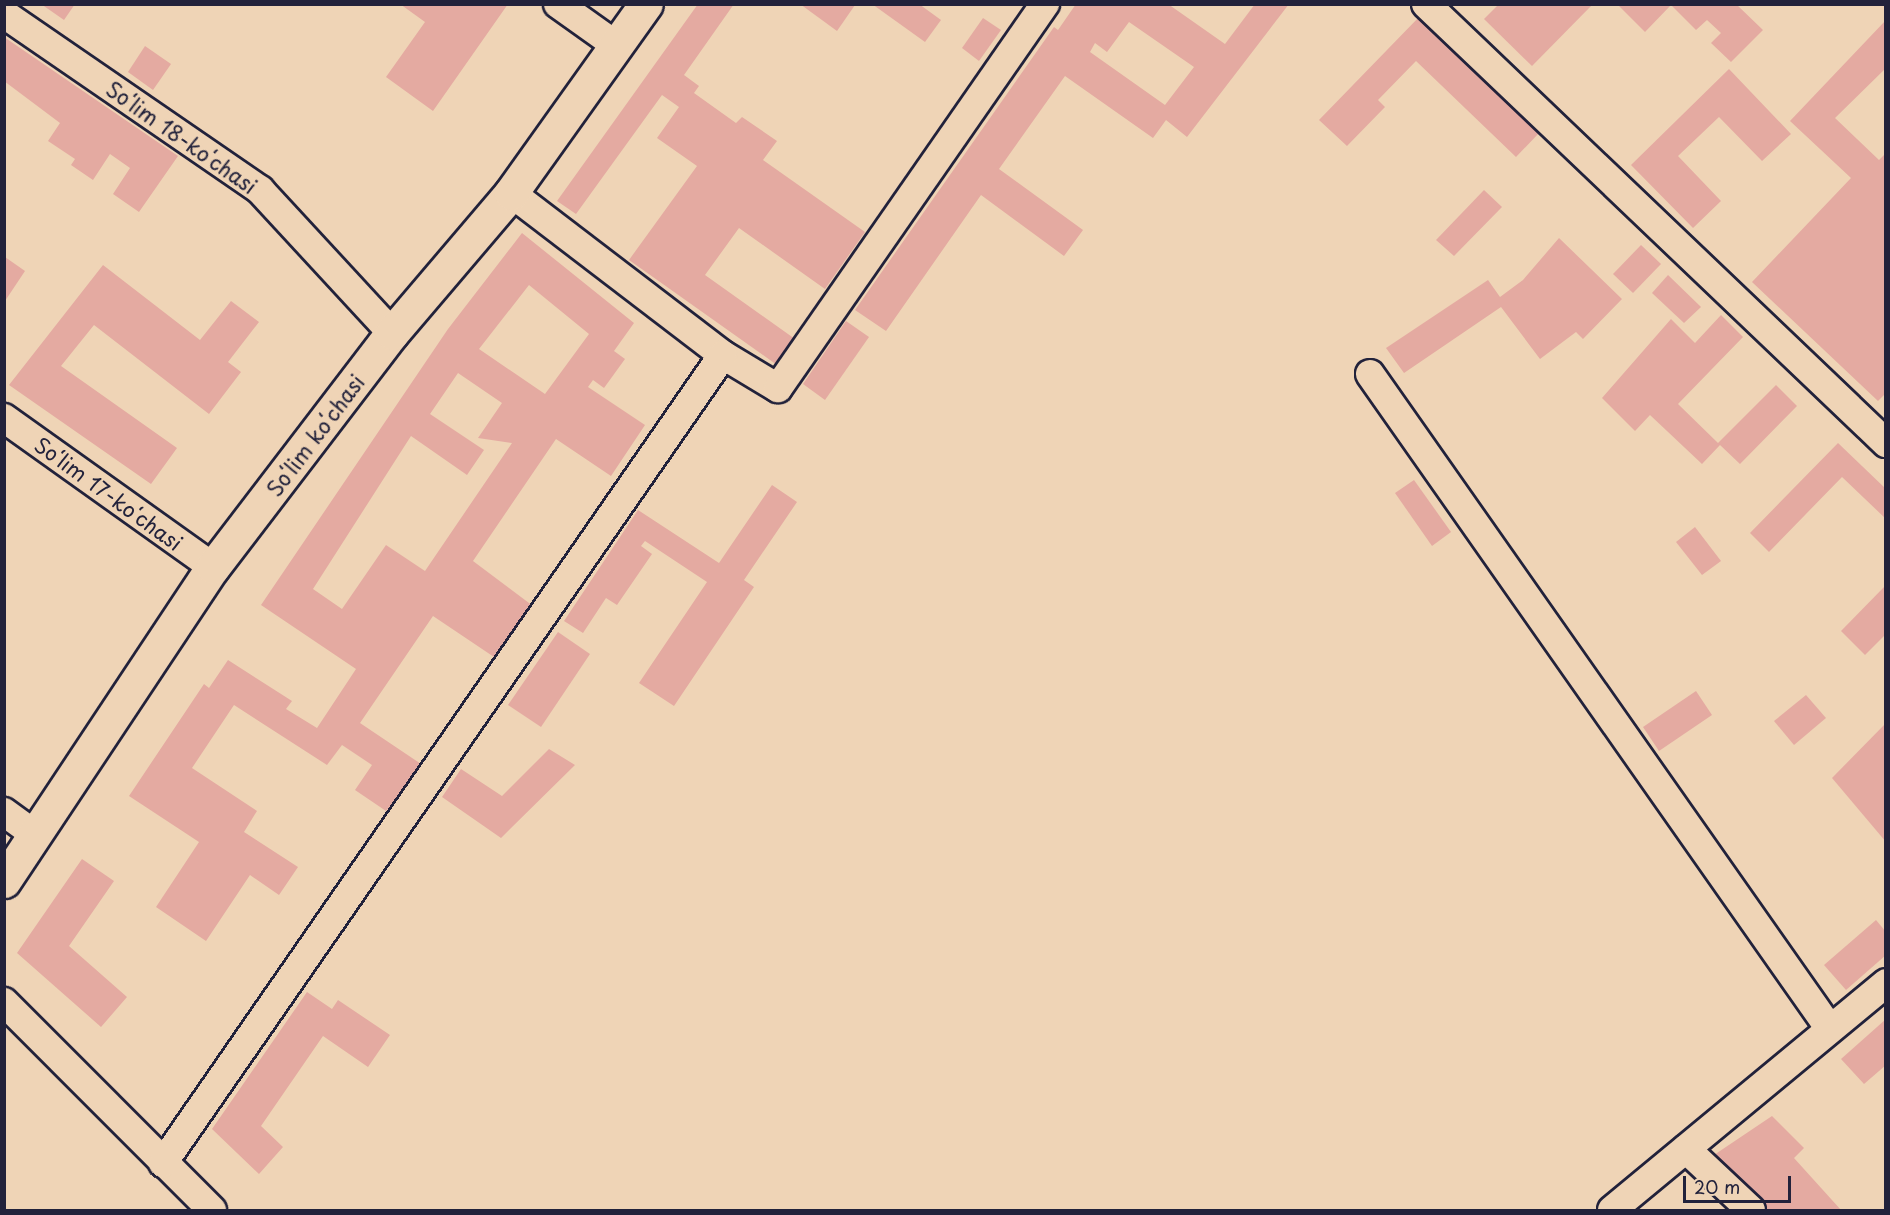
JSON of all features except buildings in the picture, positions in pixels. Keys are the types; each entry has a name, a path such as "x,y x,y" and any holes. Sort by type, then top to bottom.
{"street":[{"path":"558,4 617,46"},
{"name":"Soʻlim koʻchasi","path":"4,881 213,567 392,333 511,193 646,4"},
{"path":"511,193 723,355 769,387 780,386 1045,4"},
{"path":"1426,4 1886,443"},
{"name":"Soʻlim 18-koʻchasi","path":"4,14 260,190 392,333"},
{"path":"163,1162 723,355"},
{"path":"1370,374 1830,1029"},
{"name":"Soʻlim 17-koʻchasi","path":"4,418 213,567"},
{"path":"4,812 34,834"},
{"path":"1612,1210 1886,983"},
{"path":"4,1002 212,1210"},
{"path":"1686,1149 1751,1210"}]}
